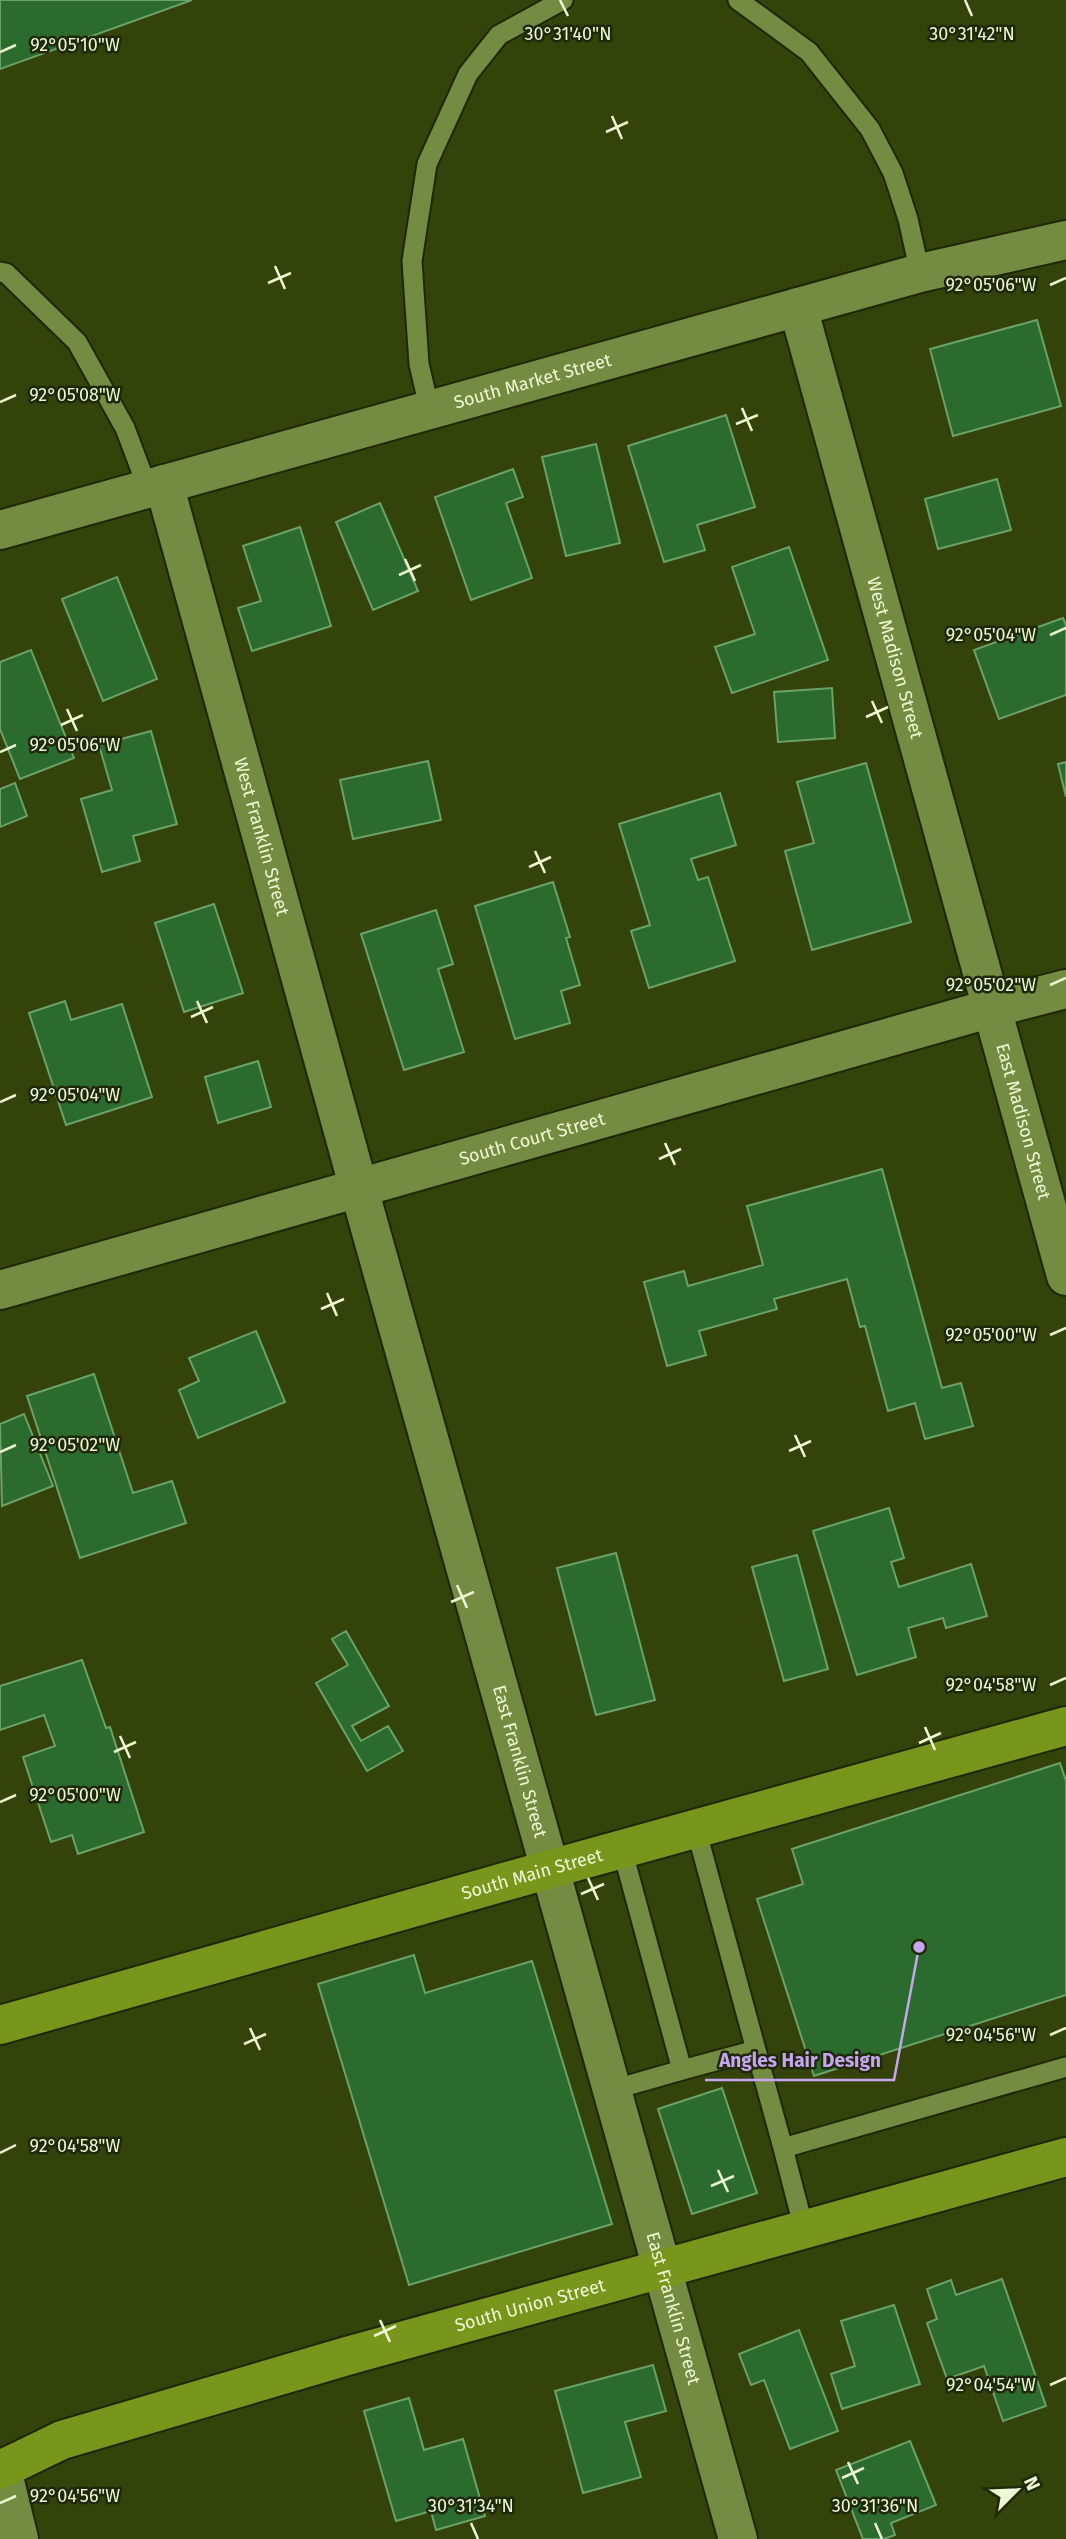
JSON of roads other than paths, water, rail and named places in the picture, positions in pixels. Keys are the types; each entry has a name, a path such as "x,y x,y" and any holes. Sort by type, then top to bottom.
{"main road":[{"name":"South Main Street","path":"0,2025 550,1869 1066,1727"},
{"name":"South Union Street","path":"1,2467 62,2440 347,2356 1066,2157"}],"street":[{"name":"South Market Street","path":"0,530 920,273 1066,240"},
{"name":"West Madison Street","path":"798,307 992,1008"},
{"name":"West Franklin Street","path":"156,486 359,1189"},
{"name":"South Court Street","path":"0,1290 1066,989"},
{"name":"East Madison Street","path":"992,1008 1066,1276"},
{"name":"East Franklin Street","path":"359,1189 738,2539"},
{"path":"1,2467 19,2539"}],"lane":[{"path":"430,411 419,364 412,261 427,164 468,74 499,35 563,0"},
{"path":"738,0 809,52 870,129 893,173 908,219 920,273"},
{"path":"0,272 6,273 77,342 156,486"},
{"path":"696,1829 804,2229"},
{"path":"622,1849 682,2070"},
{"path":"612,2090 756,2050"},
{"path":"782,2148 1066,2067"}],"place":[{"name":"Angles Hair Design","path":"919,1947"}]}
